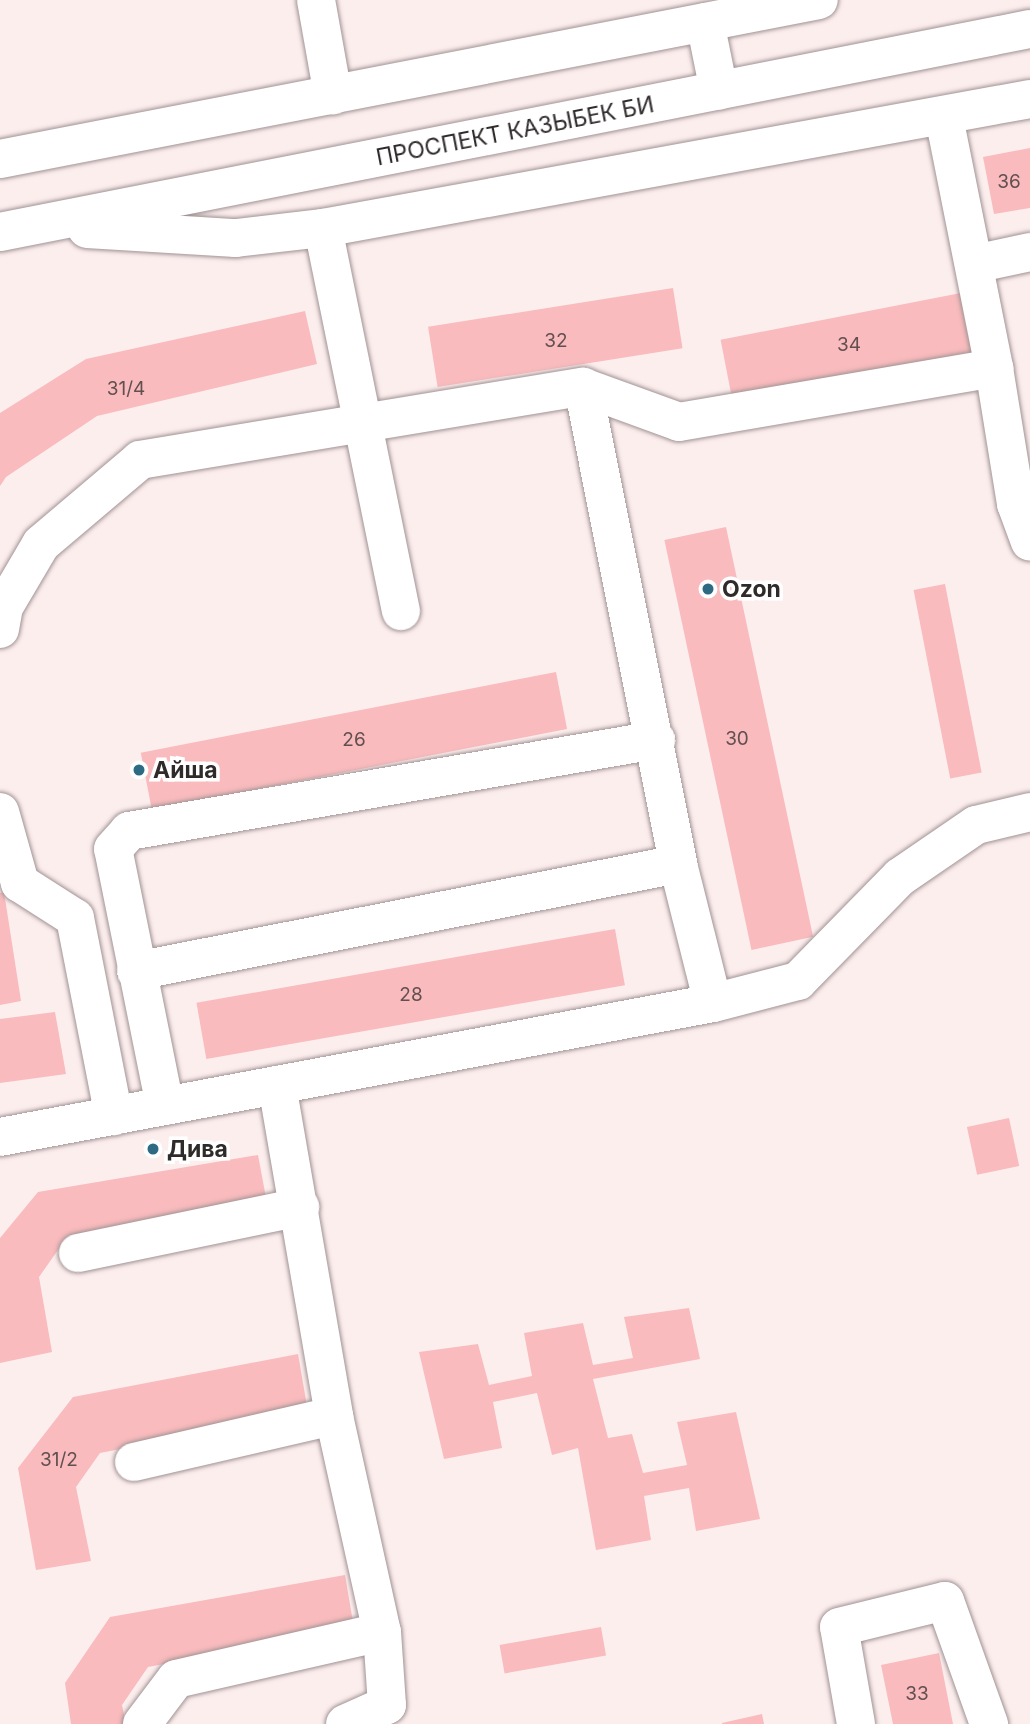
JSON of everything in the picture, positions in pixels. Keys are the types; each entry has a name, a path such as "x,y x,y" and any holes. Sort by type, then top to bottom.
{"street":[{"path":"316,0 332,94"},
{"path":"0,159 819,0"},
{"path":"705,22 719,91"},
{"name":"ПРОСПЕКТ КАЗЫБЕК БИ","path":"18,229 1030,29"},
{"path":"18,229 236,238 323,228 944,117 1030,99"},
{"path":"944,117 994,368 1016,504 1030,542"},
{"path":"323,228 361,426 401,611"},
{"path":"974,264 1030,252"},
{"path":"0,629 4,607 41,544 139,460 361,426 583,387 679,422 994,368"},
{"path":"583,387 656,740 678,864 713,1003"},
{"path":"165,1106 113,849 129,831 656,740"},
{"path":"0,812 20,883 75,918 114,1115"},
{"path":"0,1137 713,1003 798,981 900,877 976,825 1030,812"},
{"path":"136,971 678,864"},
{"path":"277,1085 334,1416 382,1632 387,1705 345,1724"},
{"path":"78,1253 300,1207"},
{"path":"134,1462 334,1416"},
{"path":"856,1724 839,1627 945,1601 989,1724"},
{"path":"142,1724 176,1679 382,1632"}],"building":[{"path":"1030,148 1030,208 994,214 983,157"},
{"path":"673,288 683,348 438,387 428,327"},
{"path":"966,292 977,351 732,399 721,340"},
{"path":"305,311 317,364 97,416 6,477 0,486 0,413 86,359"},
{"path":"726,527 813,937 751,950 664,540"},
{"path":"945,584 982,772 950,779 914,590"},
{"path":"556,672 567,729 152,810 141,753"},
{"path":"4,892 21,1001 0,1005 0,893"},
{"path":"615,929 625,985 206,1059 196,1003"},
{"path":"55,1012 66,1074 0,1083 0,1019"},
{"path":"1009,1118 1019,1166 977,1175 967,1127"},
{"path":"258,1155 267,1203 65,1240 39,1277 52,1352 0,1363 0,1238 38,1192"},
{"path":"689,1308 700,1359 593,1379 608,1438 632,1434 643,1473 687,1465 677,1422 736,1412 760,1519 696,1531 689,1488 644,1496 651,1540 596,1550 578,1448 552,1455 537,1393 493,1402 502,1448 444,1459 419,1352 478,1344 489,1385 532,1376 524,1333 583,1323 593,1365 633,1358 624,1317"},
{"path":"298,1354 308,1412 100,1453 76,1487 91,1561 36,1570 18,1468 73,1397"},
{"path":"345,1575 354,1628 148,1667 122,1705 126,1724 71,1724 65,1683 110,1617"},
{"path":"601,1627 606,1656 505,1673 500,1645"},
{"path":"939,1653 953,1724 893,1724 881,1665"},
{"path":"762,1714 764,1724 722,1724 722,1723"}],"place":[{"name":"Ozon","path":"708,589"},
{"name":"Айша","path":"139,770"},
{"name":"Дива","path":"153,1149"}]}
